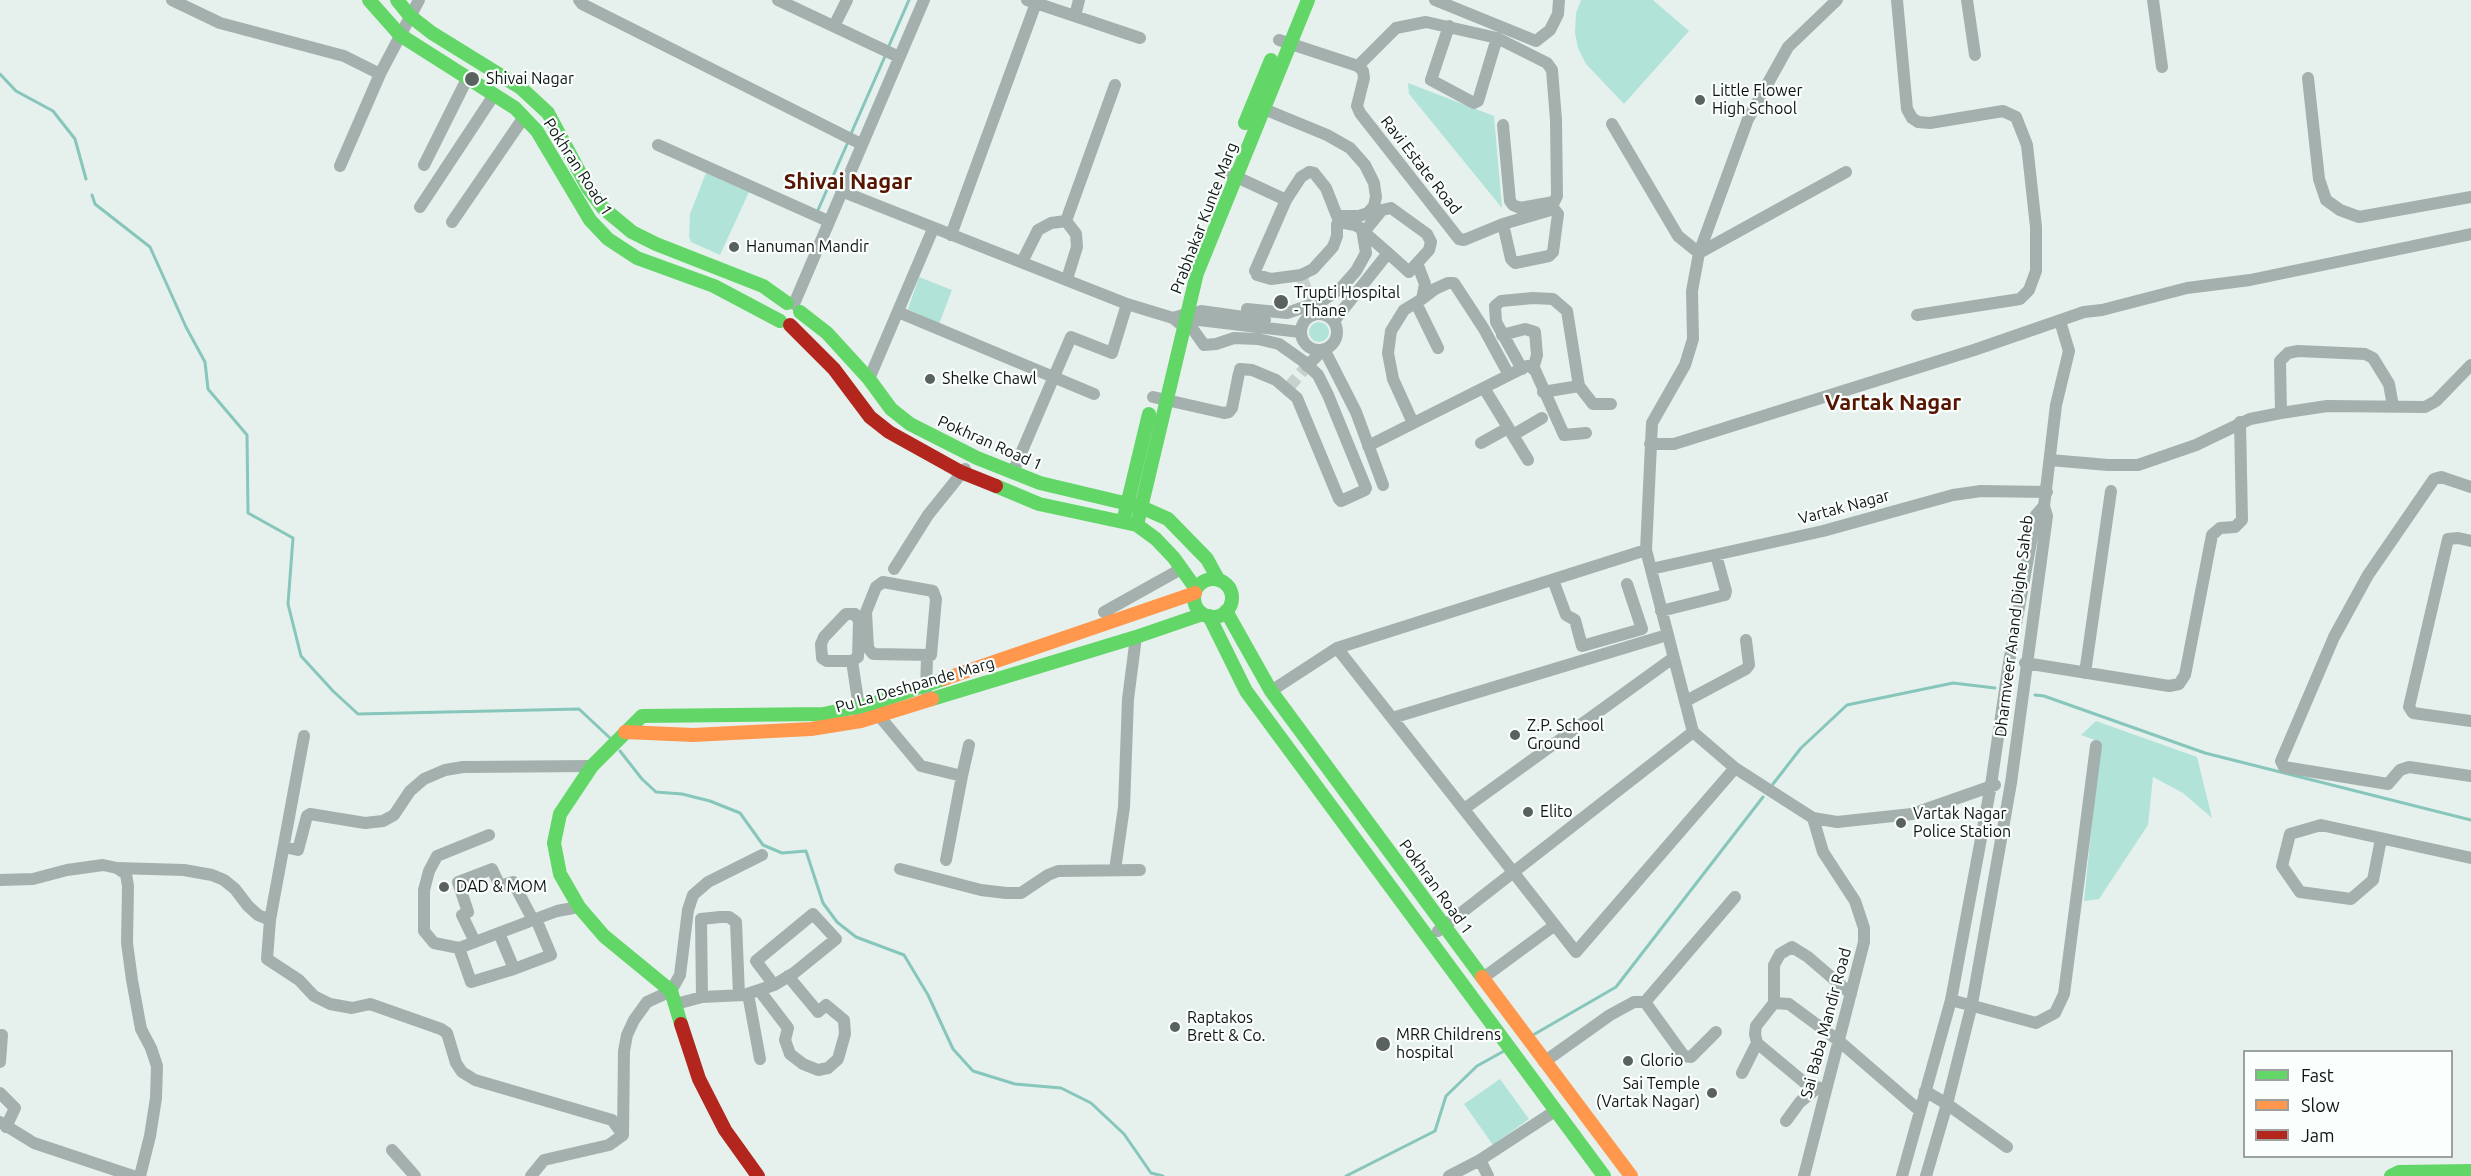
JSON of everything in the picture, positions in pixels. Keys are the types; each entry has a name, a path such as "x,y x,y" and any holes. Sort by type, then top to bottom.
{"main road":[{"name":"Pokhran Road 1","path":"369,0 400,36 515,108 537,131 590,219 608,239 637,258 714,286 785,323 834,369 870,417 890,432 961,472 1039,504 1130,524 1156,539 1181,569 1195,591"},
{"name":"Pokhran Road 1","path":"397,0 410,16 432,33 521,88 548,113 598,201 632,232 656,244 763,286 794,307 827,333 869,379 891,409 910,424 977,458 1040,483 1134,506 1168,519 1207,559 1218,579"},
{"name":"Prabhakar Kunte Marg","path":"1130,524 1159,399 1189,317 1197,273 1232,174 1284,43 1296,0"},
{"name":"Prabhakar Kunte Marg","path":"1284,43 1308,0"},
{"path":"714,286 721,269"},
{"path":"782,306 794,307 797,322 785,323 778,312 782,306"},
{"path":"1206,615 1221,615 1232,600 1232,594 1225,583 1218,579 1207,580 1195,591 1196,605 1206,615 1246,691 1604,1176"},
{"name":"Pu La Deshpande Marg","path":"875,710 926,686 1195,591"},
{"name":"Pokhran Road 1","path":"1226,611 1271,691 1544,1062 1631,1176"},
{"name":"Pu La Deshpande Marg","path":"758,1176 725,1130 699,1079 671,991 604,936 579,907 560,874 554,843 560,814 592,766 625,732 693,735 811,729 875,710 927,701 1206,615"},
{"path":"2391,1176 2399,1172 2471,1172"}],"street":[{"path":"172,0 220,23 344,57 380,74"},
{"path":"340,166 380,74 419,0"},
{"path":"579,0 582,4 861,144"},
{"path":"778,0 899,57"},
{"path":"834,26 847,0"},
{"path":"794,307 828,221 924,0"},
{"path":"1075,16 1079,0"},
{"path":"1435,0 1536,41 1550,30 1558,14 1559,0"},
{"path":"1837,0 1788,47 1748,119 1699,253 1692,291 1693,339 1685,365 1652,423 1646,550 1692,732 1735,768 1814,818 1837,822 1912,814 1991,785 2011,783"},
{"path":"1897,0 1907,109 1912,118 1918,122 1930,123 2002,111 2016,117 2027,145 2036,227 2037,271 2029,290 2019,299 1917,315"},
{"path":"1967,0 1975,56"},
{"path":"2153,0 2162,67"},
{"path":"951,236 1032,1 1140,38"},
{"path":"1284,43 1358,66 1391,32 1402,26 1426,22 1497,38 1547,63 1552,70 1556,120 1557,196 1554,202 1520,208 1510,201 1503,125"},
{"path":"1449,26 1431,80 1474,103 1478,101 1497,38"},
{"name":"Ravi Estate Road","path":"1358,66 1364,78 1358,99 1360,113 1459,239 1464,240 1503,224 1554,209 1558,214 1553,252 1549,256 1515,263 1511,259 1503,224"},
{"path":"2308,78 2319,179 2326,200 2340,210 2358,217 2471,197"},
{"path":"424,165 467,79"},
{"path":"1066,221 1115,85"},
{"path":"420,207 494,95"},
{"path":"1247,309 1287,313 1322,301 1341,288 1356,271 1366,253 1362,230 1355,225 1339,222 1336,224 1337,236 1333,247 1313,269 1301,276 1271,279 1256,273 1286,200 1301,177 1310,172 1314,173 1326,188 1337,216 1359,216 1368,213 1374,206 1376,197 1370,174 1350,148 1327,135 1258,107"},
{"path":"452,222 524,117"},
{"path":"1612,124 1672,228 1699,253"},
{"path":"658,145 828,221"},
{"path":"1699,253 1846,172"},
{"path":"1232,174 1286,200"},
{"path":"841,191 1127,304 1189,317 1301,328"},
{"path":"1391,208 1427,234 1431,242 1429,250 1409,272 1388,254 1364,232 1382,210 1391,208"},
{"path":"1022,262 1038,230 1051,223 1066,221"},
{"path":"1066,221 1076,234 1077,247 1067,279"},
{"path":"869,379 933,229"},
{"path":"1650,444 1674,444 2084,312 2187,288 2250,280 2471,234"},
{"path":"1334,321 1388,254"},
{"path":"1417,263 1425,284 1419,301 1437,348"},
{"path":"1413,423 1393,379 1388,353 1391,331 1404,310 1448,283 1454,283 1484,329 1509,375"},
{"path":"1586,433 1564,435 1544,392 1502,334 1496,322 1495,306 1501,301 1533,298 1553,299 1562,304 1567,311 1579,386 1593,404 1611,404"},
{"path":"1013,472 1071,337 1112,353 1127,304"},
{"path":"1308,366 1324,349 1329,347 1336,338 1337,332 1334,321 1313,311 1301,328 1301,338 1308,347 1324,349"},
{"path":"898,312 1094,394"},
{"path":"1159,399 1224,413 1229,412 1232,408 1239,371 1260,374 1288,387 1297,398 1339,499 1341,501 1366,488 1318,375 1288,350 1266,340 1234,338 1204,345 1192,328 1189,317"},
{"path":"2044,506 2056,405 2069,351 2060,321"},
{"path":"1368,446 1509,375 1527,369 1537,355 1535,332 1525,329 1502,334"},
{"path":"1324,349 1356,412 1383,485"},
{"path":"2281,413 2280,361 2283,356 2298,351 2366,354 2373,358 2389,384 2393,406"},
{"path":"2050,460 2138,465 2196,445 2240,422 2281,413 2327,406 2425,407 2436,401 2471,365"},
{"path":"1544,392 1579,386"},
{"path":"1484,388 1528,460"},
{"path":"1481,443 1542,418"},
{"path":"2025,663 2169,686 2179,684 2185,675 2212,535 2220,528 2235,528 2242,520 2240,422"},
{"path":"894,569 928,515 961,472 977,458"},
{"path":"2471,487 2441,477 2434,479 2368,575 2334,637 2281,761 2284,767 2388,784 2400,770 2409,767 2471,776"},
{"name":"Vartak Nagar","path":"1651,569 1823,531 1953,495 1981,491 2047,492"},
{"path":"2085,673 2111,491"},
{"name":"Dharmveer Anand Dighe Saheb","path":"1926,1176 1972,1004 2011,783 2025,663 2047,516 2044,506"},
{"name":"Dharmveer Anand Dighe Saheb","path":"1902,1176 1951,1000 1991,785 2009,662 2036,515 2044,506"},
{"path":"2471,542 2458,538 2448,539 2409,707 2413,713 2471,722"},
{"path":"1271,691 1337,648 1646,550"},
{"path":"1661,611 1725,595 1726,591 1716,555"},
{"path":"1104,612 1181,569"},
{"path":"1553,580 1566,615 1575,620 1586,660"},
{"path":"927,657 873,654 868,648 865,618 879,584 884,582 933,591 936,599 932,651 927,657 927,701"},
{"path":"1628,584 1645,642"},
{"path":"1582,646 1642,629"},
{"path":"1392,718 1667,635"},
{"path":"1115,870 1124,807 1128,699 1136,637"},
{"path":"1686,701 1746,669 1749,665 1746,640"},
{"path":"1337,648 1576,952 1735,768"},
{"path":"1464,809 1673,658"},
{"path":"852,661 860,714"},
{"path":"875,710 921,766 962,776"},
{"path":"1429,938 1692,732"},
{"path":"304,736 270,920 267,959 299,980 314,996 340,1007 370,1004 441,1029 447,1033 456,1063 462,1071 475,1080 612,1120 623,1135"},
{"path":"946,860 969,745"},
{"path":"1951,1000 2036,1023 2055,1012 2064,994 2096,746"},
{"path":"284,847 298,850 307,816 310,814 365,823 383,821 394,815 410,791 424,779 445,770 463,767 592,766"},
{"name":"Sai Baba Mandir Road","path":"1804,1176 1821,1089 1839,1041 1864,942 1864,928 1855,902 1823,852 1814,818"},
{"path":"2381,839 2373,880 2351,899 2300,892 2282,866 2290,834 2321,825 2471,858"},
{"path":"489,835 437,856 429,870 424,890 424,931 434,943 459,948 534,920 579,907"},
{"path":"623,1135 624,1051 627,1035 647,1002 671,991 680,975 687,910 693,895 708,882 762,855"},
{"path":"0,880 33,879 103,865 117,868 184,870 213,875 224,880 236,889 248,906 258,915 270,920"},
{"path":"117,868 126,874 128,886 127,943 141,1029 151,1047 157,1066 156,1098 140,1176"},
{"path":"459,948 471,982 551,955 513,882 500,886 492,869 458,882 468,912 462,915 475,942"},
{"path":"900,869 981,890 1006,893 1021,893 1048,874 1058,871 1140,870"},
{"path":"1544,1062 1610,1015 1634,1002 1645,1002 1735,897"},
{"path":"676,1004 702,998 749,993 774,985 788,976 836,939 813,914 756,961 774,985"},
{"path":"702,998 701,919 729,917 736,922 760,1059"},
{"path":"1483,978 1555,925"},
{"path":"499,933 514,969"},
{"path":"1821,1089 1805,1083 1757,1043 1756,1026 1774,1003 1774,965 1780,954 1792,947 1808,957 1851,994"},
{"path":"749,993 788,1028 785,1040 790,1054 803,1064 818,1070 828,1068 838,1059 845,1034 844,1020 826,1005 818,1012 788,976"},
{"path":"1645,1002 1683,1056 1691,1057 1716,1032"},
{"path":"1774,1003 1790,1004 1839,1041 1920,1111"},
{"path":"0,1062 2,1035"},
{"path":"1742,1073 1757,1043"},
{"path":"1786,1121 1800,1102 1821,1089"},
{"path":"1925,1091 1947,1104 2007,1148"},
{"path":"0,1093 15,1108 3,1124 34,1143 53,1151 133,1176"},
{"path":"1449,1176 1480,1160 1555,1111"},
{"path":"531,1176 544,1160 609,1145 623,1135"},
{"path":"392,1150 415,1176"},
{"path":"1480,1160 1488,1176"}],"green space":[{"path":"1581,0 1653,0 1689,31 1624,104 1586,64 1578,48 1575,33 1576,13"},
{"path":"1408,83 1494,116 1502,208 1409,94"},
{"path":"706,173 749,192 720,255 691,242 689,237 690,214"},
{"path":"919,277 952,290 939,324 908,309"},
{"path":"1319,322 1326,325 1329,332 1326,339 1319,342 1312,339 1309,332 1312,325"},
{"path":"2096,721 2197,757 2212,818 2183,793 2153,777 2148,825 2099,899 2084,901 2100,742 2081,735"},
{"path":"1500,1079 1529,1119 1493,1145 1464,1104"}],"waterway":[{"path":"888,48 909,0"},
{"path":"850,136 886,54"},
{"path":"0,74 16,91 53,111 75,139 86,179"},
{"path":"818,210 848,142"},
{"path":"92,195 95,204 150,247 186,327 205,362 208,389 247,435 248,513 293,538 288,604 301,656 333,691 358,714 579,709 610,738"},
{"path":"1773,784 1801,748 1847,705 1953,683 1995,688"},
{"path":"2035,695 2044,696 2205,753 2471,820"},
{"path":"620,751 642,779 656,792 682,794 710,801 740,813 763,845 782,853 806,851 823,903 837,922 856,937 904,955 928,995 953,1049 973,1071 1015,1084 1061,1088 1091,1103 1124,1134 1151,1173 1163,1176"},
{"path":"1533,1035 1616,987 1763,797"},
{"path":"1346,1176 1435,1131 1446,1096 1477,1066 1504,1051"}],"tunnel":[{"path":"1302,278 1312,307"},
{"path":"1289,387 1307,366"}],"traffic: fast":[{"path":"369,0 400,35 515,108 537,131 590,220 608,239 637,258 714,286 780,321"},
{"path":"397,0 410,16 432,33 521,88 548,113 588,188 603,208 632,232 656,244 763,286 787,303"},
{"path":"1137,525 1197,273 1308,0"},
{"path":"1245,123 1271,60"},
{"path":"800,312 827,333 869,379 891,409 910,424 977,458 1040,483 1141,507 1168,519 1207,559 1218,579"},
{"path":"1123,522 1149,414"},
{"path":"996,486 1039,504 1137,525 1156,539 1174,558 1196,589"},
{"path":"1213,579 1226,585 1232,598 1226,611 1213,617 1200,611 1194,598 1200,585 1213,579"},
{"path":"1226,611 1271,691 1482,977"},
{"path":"932,699 1136,637 1203,614"},
{"path":"1209,616 1246,691 1604,1176"},
{"path":"681,1024 671,991 604,936 579,907 560,874 554,843 560,814 592,766 642,716 823,714 872,704 944,679"},
{"path":"2391,1176 2399,1172 2471,1171"}],"traffic: slow":[{"path":"944,679 1195,593"},
{"path":"625,732 693,735 811,729 861,721 932,699"},
{"path":"1482,977 1631,1176"}],"traffic: jam":[{"path":"790,325 834,369 870,417 889,432 961,472 996,486"},
{"path":"681,1024 699,1079 725,1130 758,1176"}],"place":[{"name":"Shivai Nagar","path":"472,79"},
{"name":"Little Flower High School","path":"1700,100"},
{"name":"Hanuman Mandir","path":"734,247"},
{"name":"Trupti Hospital - Thane","path":"1281,302"},
{"name":"Shelke Chawl","path":"930,379"},
{"name":"Z.P. School Ground","path":"1515,735"},
{"name":"Elito","path":"1528,812"},
{"name":"Vartak Nagar Police Station","path":"1901,823"},
{"name":"DAD & MOM","path":"444,887"},
{"name":"Raptakos Brett & Co.","path":"1175,1027"},
{"name":"MRR Childrens hospital","path":"1383,1044"},
{"name":"Glorio","path":"1628,1061"},
{"name":"Sai Temple (Vartak Nagar)","path":"1712,1093"}],"district":[{"name":"Shivai Nagar","path":"848,182"},
{"name":"Vartak Nagar","path":"1893,403"}]}
